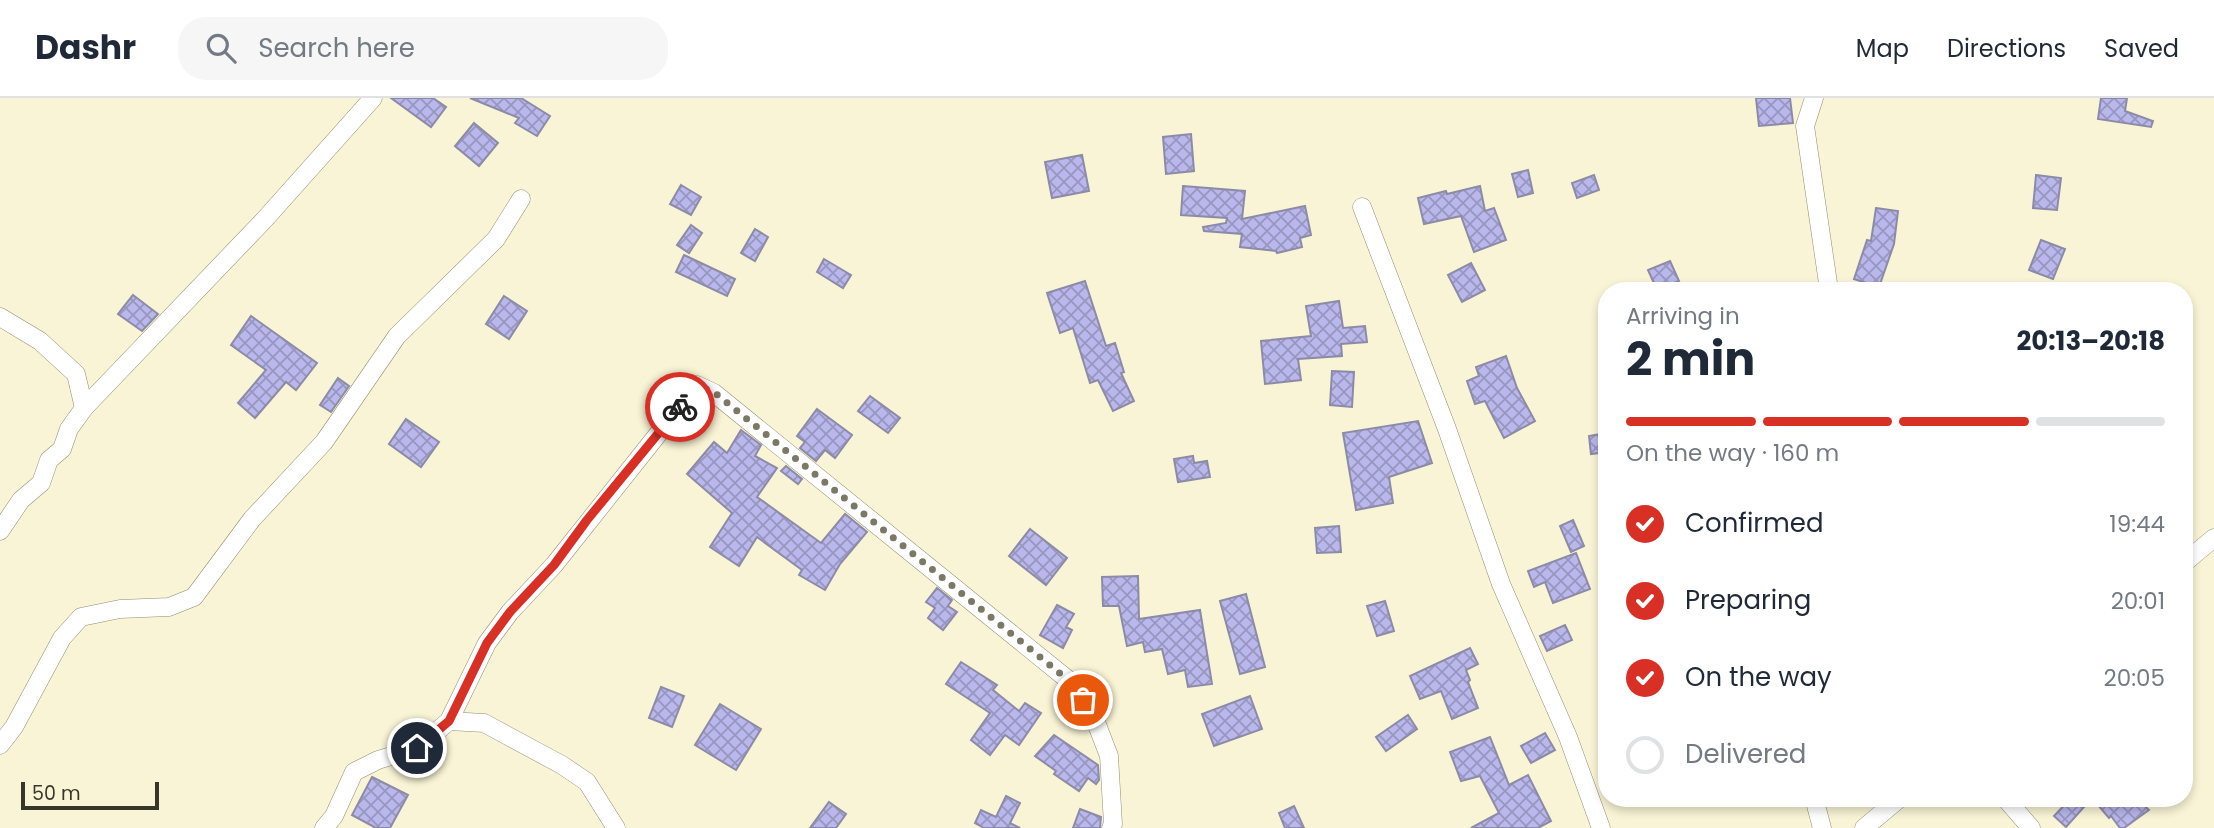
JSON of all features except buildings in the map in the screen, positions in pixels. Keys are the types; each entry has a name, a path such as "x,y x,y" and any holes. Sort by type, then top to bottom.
{"street":[{"path":"0,531 21,500 41,483 49,460 62,449 69,429 83,409 265,219 373,98"},
{"path":"1814,98 1805,126 1828,282"},
{"path":"0,745 14,727 62,638 82,617 120,608 169,607 194,597 252,519 324,442 397,336 496,239 521,199"},
{"path":"1362,207 1447,429 1501,584 1568,737 1601,828"},
{"path":"0,317 40,341 76,374 83,409"},
{"path":"324,828 334,816 354,772 378,760 417,748 449,721 487,643 510,612 554,565 587,520 697,385 715,393 1072,683 1094,717 1109,756 1113,824 1111,828"},
{"path":"2193,556 2214,538"},
{"path":"449,721 484,723 562,765 587,782 616,828"},
{"path":"1816,807 1822,828"},
{"path":"1864,828 1889,807"},
{"path":"2013,807 2031,828"}],"way so far":[{"path":"680,407 697,385 715,393 1072,683 1083,700"}],"route":[{"path":"417,748 449,721 487,643 510,612 554,565 587,520 680,407"}]}
